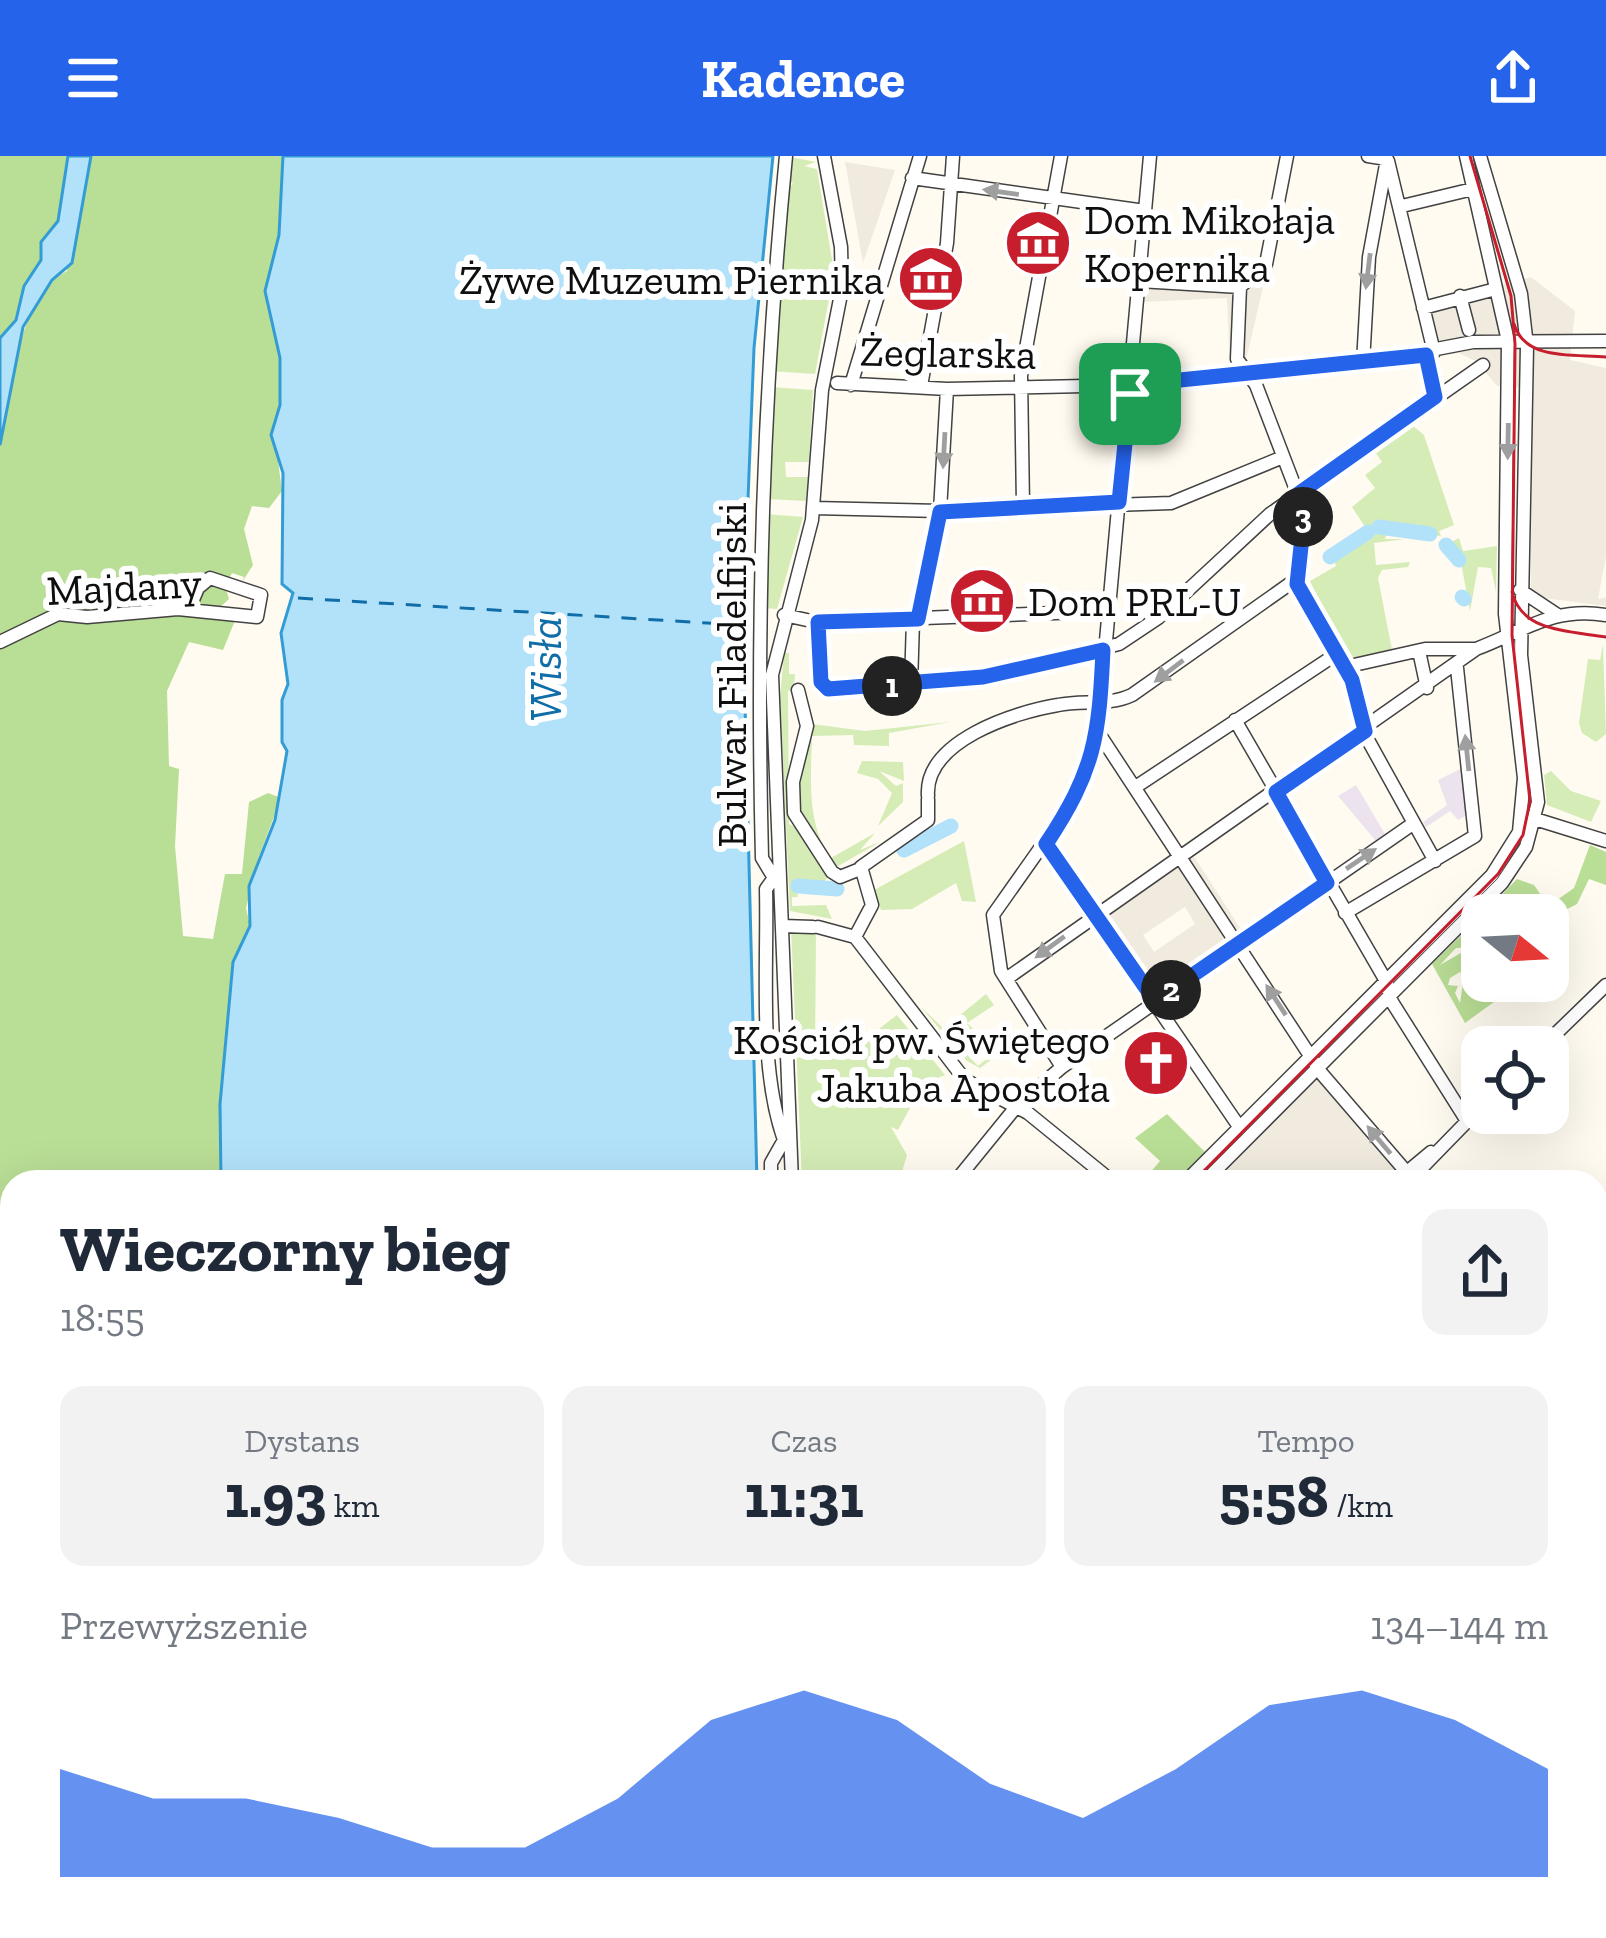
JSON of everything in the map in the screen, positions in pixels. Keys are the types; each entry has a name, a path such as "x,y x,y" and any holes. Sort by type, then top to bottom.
{"street":[{"name":"Bulwar Filadelfijski","path":"770,1170 784,1140 774,1121 774,1005 766,890 774,878 762,858 761,623 765,386 786,156"},
{"name":"Bulwar Filadelfijski","path":"792,1170 772,698 784,615 814,508 836,383 843,268 824,156"},
{"path":"836,383 920,156"},
{"path":"922,386 951,220 953,156"},
{"path":"1023,506 1022,387 1061,156"},
{"path":"1062,1067 1006,979 998,959 994,913 1077,796 1096,751 1150,156"},
{"path":"1287,156 1267,262 1240,287 1234,347 1241,368 1251,376 1298,494 1304,518 1298,578 1346,668 1365,731 1435,861"},
{"path":"1368,156 1387,157"},
{"path":"1215,1170 1501,864 1529,820 1514,634 1508,341 1466,156"},
{"path":"1480,156 1521,294 1527,338 1520,590 1514,634"},
{"path":"1363,363 1369,257 1387,157"},
{"path":"1387,157 1423,308 1435,397"},
{"path":"912,178 1145,211"},
{"path":"1402,206 1473,189"},
{"path":"1139,281 1240,287"},
{"path":"1423,308 1492,290"},
{"path":"1460,296 1469,330"},
{"name":"Żeglarska","path":"836,383 947,389 1131,385 1363,363 1473,342 1606,341"},
{"path":"814,621 825,688 992,676 1103,650 1158,618 1298,494 1483,365"},
{"path":"911,685 917,619 940,512 947,389"},
{"path":"814,508 940,512 1182,501 1283,458"},
{"name":"Majdany","path":"0,642 58,614 189,609 257,617 258,592 220,578 203,582 189,609"},
{"path":"795,693 808,726 794,782 795,818 840,877 860,869 869,857 928,820 928,798 938,763 966,740 1037,709 1119,701 1152,684 1298,578"},
{"path":"1520,590 1556,614"},
{"path":"784,615 814,621 1107,610"},
{"path":"1346,668 1419,651 1476,649 1572,610 1606,616"},
{"path":"1006,979 1456,668 1476,649"},
{"path":"1419,651 1427,688"},
{"path":"1137,786 1335,655"},
{"path":"1345,913 1474,838 1456,668"},
{"path":"1234,721 1461,1111"},
{"path":"1098,731 1184,855 1316,1062 1400,1170"},
{"path":"1529,820 1606,841"},
{"path":"965,1170 1016,1107 1062,1067 1414,824"},
{"path":"1046,844 1240,1128"},
{"path":"855,937 872,905 860,869"},
{"path":"782,926 815,927 855,937 956,1071 1016,1107 1097,1170"},
{"path":"1564,1026 1606,985"},
{"path":"1197,1170 1316,1062"},
{"path":"1417,1170 1461,1127"}],"shaded area":[{"path":"845,162 895,170 863,263"},
{"path":"1134,259 1145,260 1151,270 1255,270 1269,262 1245,364 1259,380 1121,390","holes":["1227,298 1230,368 1138,378 1136,371 1144,366 1138,356 1143,302"]},
{"path":"1531,277 1575,311 1570,360 1606,368 1606,556 1598,599 1606,597 1606,606 1543,598 1531,589 1532,388 1497,386 1477,362 1459,353 1428,358 1420,305"},
{"path":"1464,767 1467,815 1458,820 1450,811 1426,827 1423,822 1447,805 1438,780"},
{"path":"1356,785 1385,834 1376,841 1338,796"},
{"path":"1174,854 1195,858 1242,931 1238,956 1166,1006 1143,1001 1093,927 1099,904","holes":["1185,907 1195,924 1154,952 1143,935"]},
{"path":"1312,1053 1409,1170 1193,1170"}],"green space":[{"path":"0,156 68,156 58,221 41,241 41,260 24,286 16,320 0,338"},
{"path":"91,156 283,156 279,235 265,290 280,358 280,405 273,423 282,491 269,508 252,506 244,529 253,565 242,582 244,577 232,573 225,586 229,599 218,609 236,618 223,650 189,642 167,691 169,766 179,769 175,846 183,936 213,939 225,874 242,874 249,802 268,793 281,798 246,908 250,926 233,962 220,1104 221,1170 0,1170 0,445 26,325 49,284 67,271"},
{"path":"790,157 816,162 804,166 817,169 834,272 815,374 769,371 787,191 793,183 788,182"},
{"path":"771,387 813,390 809,462 785,462 786,477 808,477 806,501 766,499"},
{"path":"1407,421 1424,435 1454,525 1439,531 1441,536 1387,533 1385,539 1405,539 1374,543 1376,565 1410,562 1408,567 1382,570 1378,578 1392,650 1347,659 1310,581 1336,566 1333,558 1369,533 1352,507 1375,488 1365,475 1382,462 1371,446"},
{"path":"765,514 803,517 777,609 763,608"},
{"path":"1459,538 1463,551 1497,546 1496,592 1491,568 1478,567 1470,611 1460,557 1447,544"},
{"path":"1603,644 1606,734 1596,742 1582,733 1579,723 1588,659 1600,660"},
{"path":"784,653 789,653 789,674 795,674 794,689 788,691 789,824 797,828 829,876 823,883 833,881 837,886 796,881 798,897 792,897 792,906 826,905 832,919 790,911 780,698"},
{"path":"950,722 889,733 889,746 854,745 853,735 812,736 814,815 831,858 875,833 860,850 880,842 833,869 809,829 799,800 812,724 865,731"},
{"path":"862,761 903,762 904,781 879,771 896,786 903,783 903,802 878,826 892,793 878,779 857,773"},
{"path":"1551,771 1571,791 1601,801 1591,822 1547,805 1544,775"},
{"path":"964,841 976,902 962,901 956,883 912,909 881,910 874,890"},
{"path":"1590,845 1606,852 1606,885 1589,879 1577,904 1569,908 1566,894 1574,888"},
{"path":"1517,879 1534,885 1540,894 1502,894"},
{"path":"791,928 816,929 815,1057 849,1052 897,1015 945,1075 926,1083 926,1092 915,1099 898,1130 891,1127 907,1155 903,1170 801,1170"},
{"path":"1461,936 1461,948 1440,965 1461,953 1461,972 1450,978 1448,985 1458,986 1455,993 1460,1003 1461,996 1461,1002 1494,1002 1465,1023 1432,964"},
{"path":"986,994 994,1005 967,1023 999,1054 980,1068 967,1061 920,1006 944,1029 951,1028 949,1035 978,1066 988,1058 969,1038 973,1034 964,1023 959,1026 954,1020"},
{"path":"1167,1114 1205,1152 1187,1170 1152,1170 1160,1161 1135,1138"}],"water":[{"path":"68,156 91,156 72,263 52,280 23,327 0,445 0,338 16,320 24,286 41,260 41,242 58,221"},
{"name":"Wisła","path":"283,156 773,156 754,348 743,625 757,1170 221,1170 220,1104 233,962 250,926 249,886 275,820 287,751 282,742 282,700 288,684 281,633 293,593 282,584 283,473 271,435 280,405 280,358 265,291 279,235"}],"waterway":[{"path":"1379,527 1430,534"},
{"path":"1330,557 1368,532"},
{"path":"1446,545 1459,560"},
{"path":"904,850 951,826"},
{"path":"798,886 837,889"}],"ferry route":[{"path":"298,598 740,625"}],"tram line":[{"path":"1205,1170 1498,874 1523,835 1530,801 1512,635 1515,344 1511,296 1470,156"},
{"path":"1514,324 1520,336 1540,350 1606,357"},
{"path":"1512,592 1517,605 1537,623 1606,637"}],"place":[{"name":"Dom Mikołaja Kopernika","path":"1038,243"},
{"name":"Żywe Muzeum Piernika","path":"931,279"},
{"name":"Dom PRL-U","path":"982,601"},
{"name":"Kościół pw. Świętego Jakuba Apostoła","path":"1156,1063"}],"route":[{"path":"1426,355 1435,397 1298,494 1304,518 1297,584 1324,639 1352,680 1365,731 1276,792 1327,883 1155,1001 1046,844 1084,783 1096,751 1103,650 992,676 853,690 823,687 817,642 818,622 918,619 940,512 1119,502 1130,394 1131,385 1426,355"}]}
